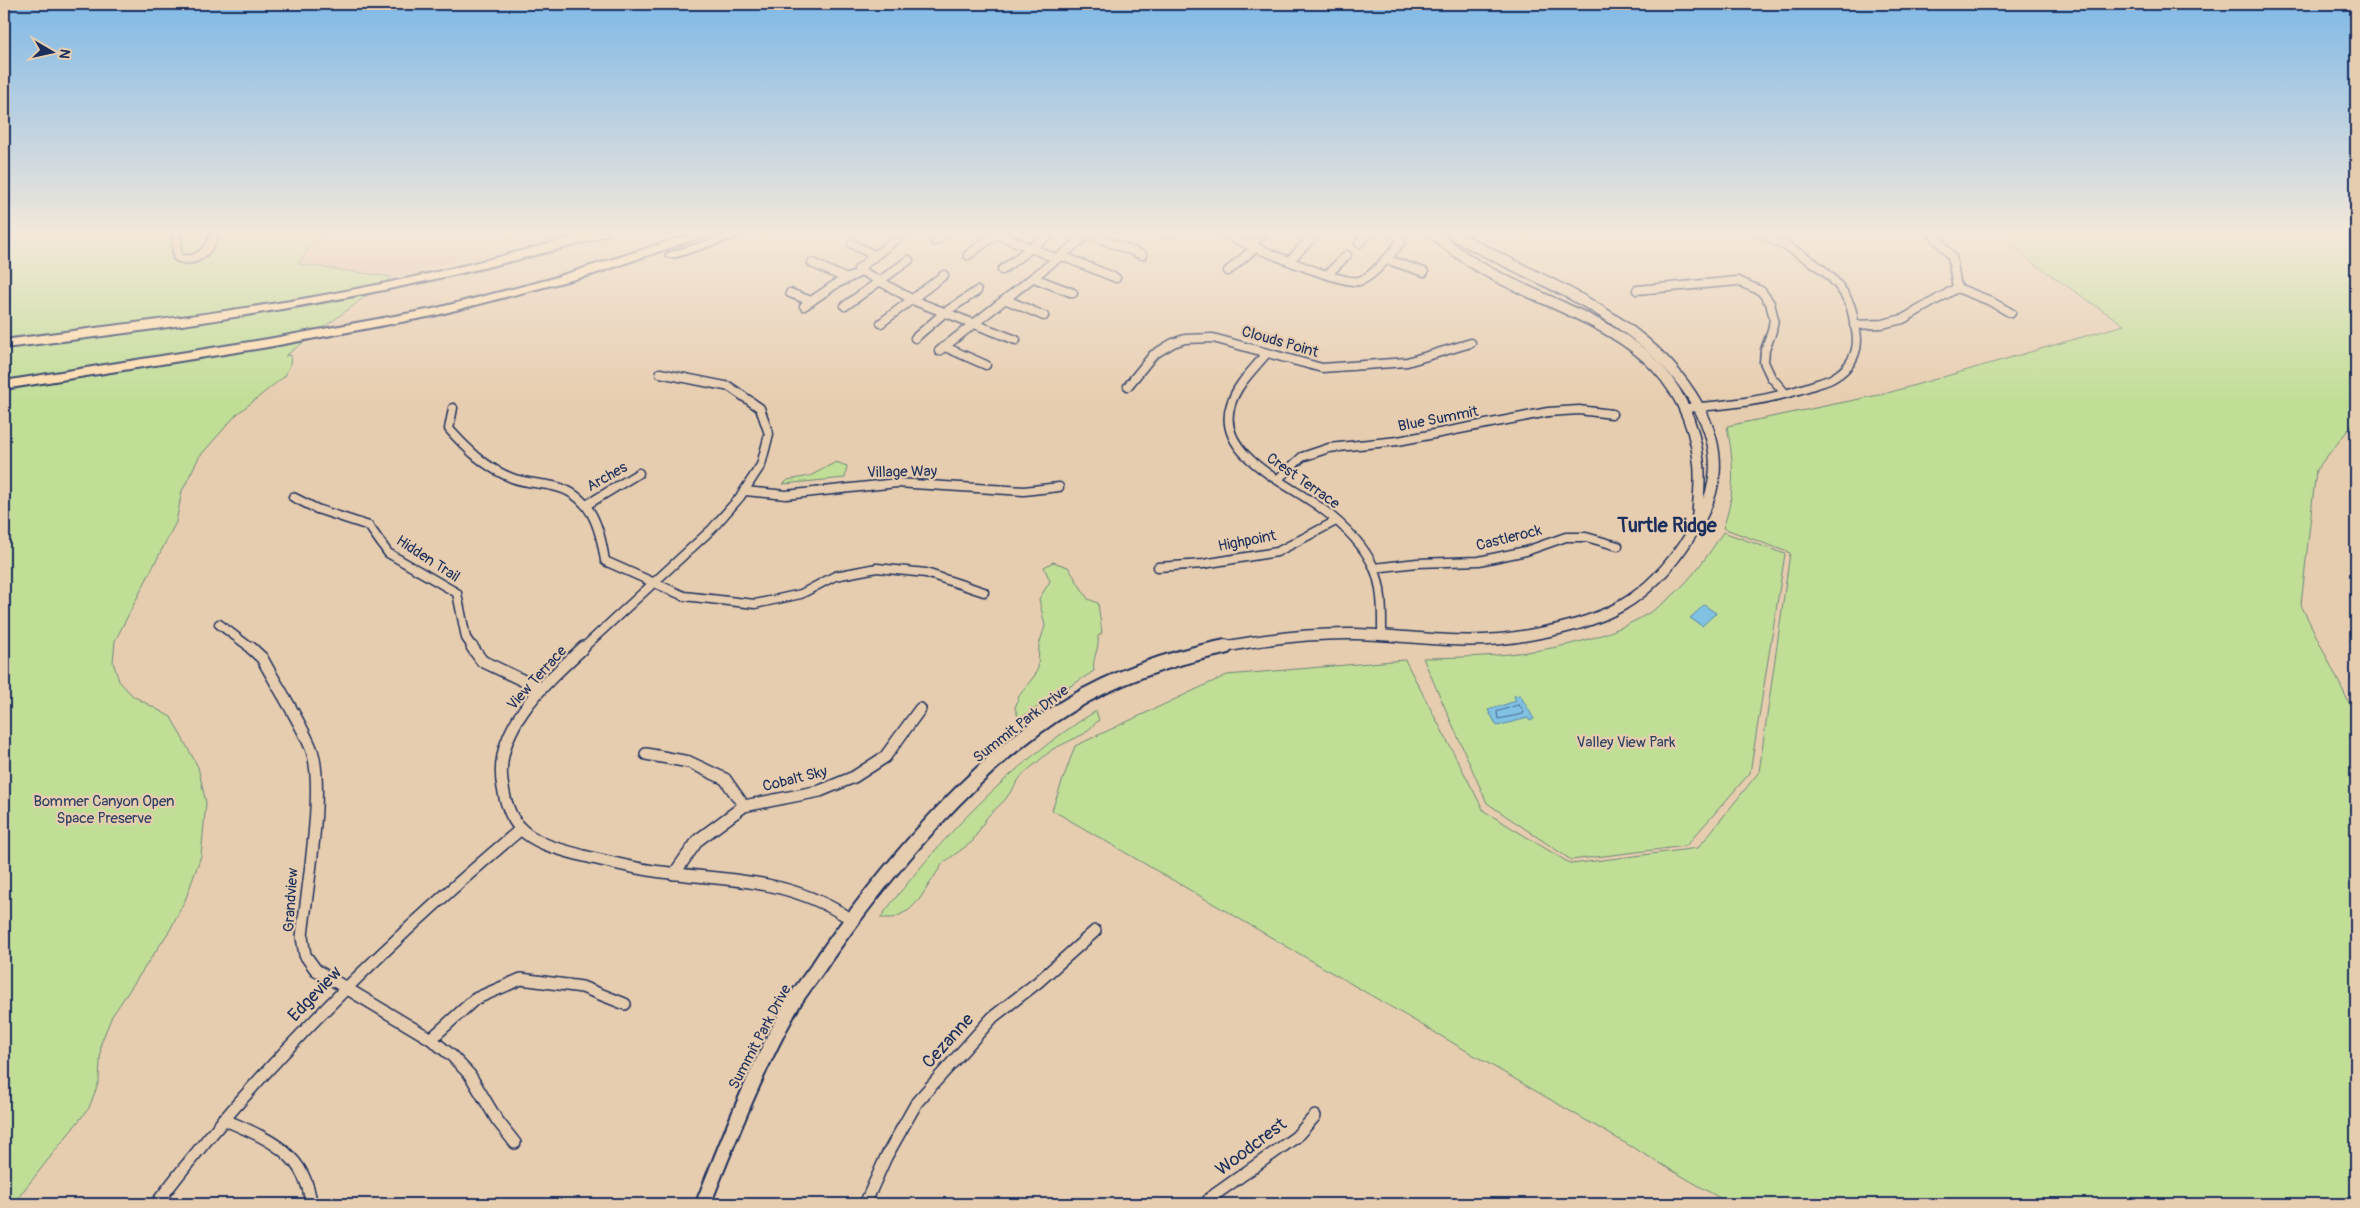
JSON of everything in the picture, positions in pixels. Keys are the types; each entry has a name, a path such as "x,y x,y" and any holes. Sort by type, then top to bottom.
{"highway":[{"path":"4,344 262,309 373,289"},
{"path":"4,385 58,378 394,321 517,289"}],"street":[{"path":"790,293 808,304 831,289"},
{"path":"845,306 867,289"},
{"path":"891,289 960,320 977,323 1016,340"},
{"path":"881,323 924,289"},
{"path":"986,365 942,349 1020,289"},
{"path":"1066,289 1073,292"},
{"name":"Summit Park Drive","path":"1524,289 1598,323 1622,337 1650,360 1685,408 1694,437 1699,464 1696,528"},
{"name":"Summit Park Drive","path":"703,1204 741,1110 794,1002 851,920 906,851 980,775 1039,728 1083,697 1139,671 1198,651 1261,640 1340,634 1465,642 1526,636 1589,623 1620,608 1650,587 1677,558 1713,497 1716,477 1714,446 1699,407 1681,378 1645,340 1596,307 1560,289"},
{"path":"1637,290 1644,289"},
{"path":"1761,289 1772,311 1774,327 1763,356 1767,371 1785,393"},
{"path":"1685,408 1778,397 1833,378 1850,365 1856,354 1858,340 1850,305 1840,289"},
{"path":"1854,325 1882,324 1904,319 1955,289"},
{"path":"1961,289 1988,300 2011,313"},
{"path":"915,338 944,313 977,291"},
{"path":"1007,300 1044,316"},
{"name":"Clouds Point","path":"1128,386 1154,352 1167,345 1188,338 1213,338 1313,367 1338,368 1414,360 1471,343"},
{"name":"Crest Terrace","path":"1266,354 1233,396 1228,412 1234,442 1254,464 1321,508 1352,538 1374,568 1382,604 1382,636"},
{"name":"View Terrace","path":"521,829 506,803 502,789 503,753 517,720 542,689 702,540 745,491 767,448 768,429 762,412 756,404 735,389 660,373"},
{"path":"453,408 449,429 471,453 505,476 561,488 588,504 600,528 605,560 684,596 755,604 801,594 835,576 876,568 926,573 984,592"},
{"name":"Blue Summit","path":"1278,479 1302,457 1329,448 1398,441 1548,412 1579,410 1612,414"},
{"name":"Arches","path":"588,504 639,474"},
{"name":"Village Way","path":"745,491 786,495 897,483 1024,492 1059,487"},
{"name":"Hidden Trail","path":"293,497 318,509 369,526 388,553 457,593 466,638 482,661 542,689"},
{"name":"Highpoint","path":"1158,567 1203,564 1278,552 1336,521"},
{"name":"Castlerock","path":"1374,568 1416,563 1479,561 1526,551 1566,537 1586,537 1618,546"},
{"name":"Grandview","path":"219,624 242,639 262,658 311,749 316,768 316,792 302,937 305,955 316,970 432,1039 452,1056 470,1075 497,1120 515,1143"},
{"name":"Cobalt Sky","path":"674,874 698,840 744,806 820,791 854,777 885,757 920,709"},
{"path":"646,754 689,762 725,779 744,806"},
{"path":"521,829 563,850 622,866 674,874 741,880 816,898 851,920"},
{"name":"Edgeview","path":"156,1204 223,1119 344,988 416,918 521,829"},
{"name":"Cezanne","path":"865,1204 886,1157 918,1102 951,1062 994,1017 1038,982 1095,931"},
{"path":"432,1039 475,999 521,979 582,987 625,1004"},
{"name":"Woodcrest","path":"1206,1204 1210,1198 1296,1137 1315,1116"},
{"path":"223,1119 275,1143 298,1162 311,1192 311,1204"}],"green space":[{"name":"Bommer Canyon Open Space Preserve","path":"4,289 375,289 285,356 291,355 290,365 285,376 237,414 199,457 182,491 176,522 115,641 113,662 119,681 133,696 171,717 198,767 206,803 201,856 186,898 170,930 112,1016 101,1043 99,1081 89,1108 13,1204 4,1204"},
{"path":"2072,289 2356,289 2356,420 2316,470 2301,605 2356,717 2356,1204 1730,1204 1052,810 1075,746 1227,675 1405,660 1484,811 1571,864 1698,848 1759,772 1790,553 1723,528 1732,490 1732,465 1727,426 1884,394 2124,325"},
{"path":"836,462 847,466 845,478 783,484 788,480 810,476"},
{"name":"Valley View Park","path":"1723,532 1785,554 1750,773 1686,846 1571,860 1487,803 1423,658 1510,654 1539,650 1568,645 1596,637 1623,626 1649,613 1671,597 1700,566"},
{"path":"1053,562 1068,567 1088,599 1098,603 1102,633 1098,636 1094,671 1019,719 1015,708 1019,696 1038,668 1039,645 1045,626 1039,599 1050,581 1044,567"},
{"path":"1096,711 1099,720 1084,734 1053,749 1022,775 1005,800 987,817 972,842 943,863 919,900 909,910 894,918 880,918 952,831 979,804 1035,754"}],"water":[{"path":"1704,605 1716,613 1702,626 1690,618"},
{"path":"1520,695 1534,719 1530,721 1528,718 1497,726 1488,710 1516,701 1514,696"}],"district":[{"name":"Turtle Ridge","path":"1667,525"}]}
